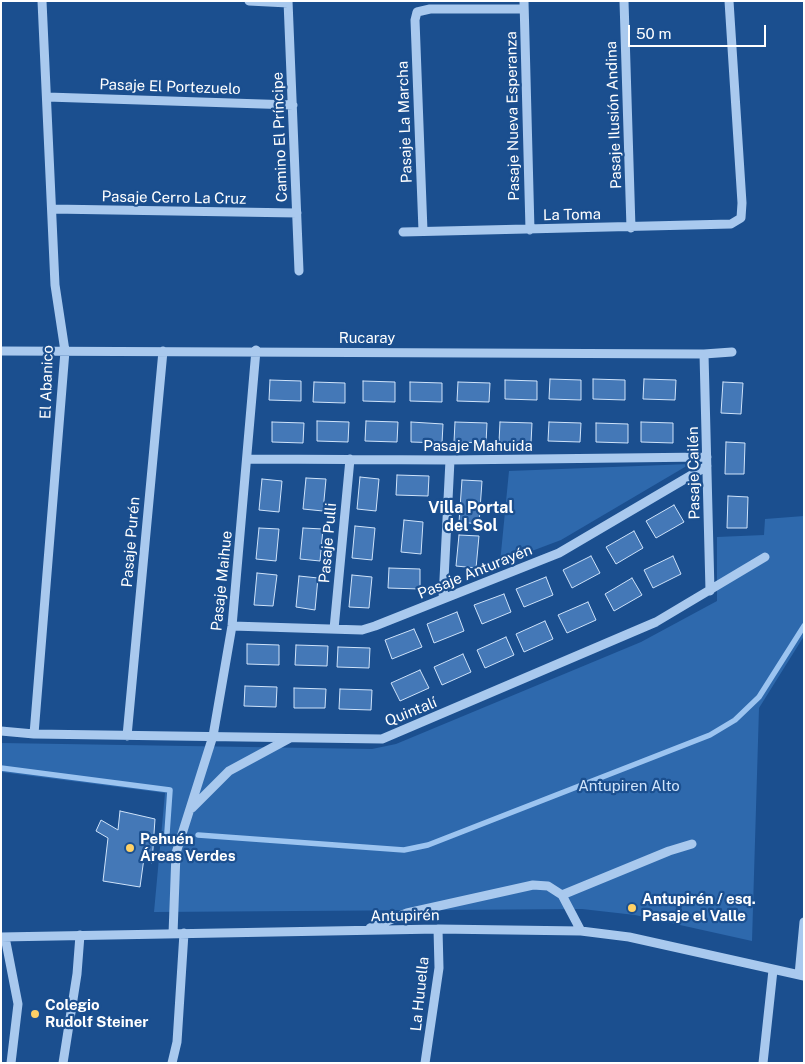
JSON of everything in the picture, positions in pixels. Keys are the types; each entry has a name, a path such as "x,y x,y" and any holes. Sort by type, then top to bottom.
{"street":[{"name":"El Abanico","path":"34,734 65,351 55,285 42,1"},
{"path":"249,1 288,2"},
{"name":"Pasaje Ilusión Andina","path":"624,1 631,228"},
{"name":"La Toma","path":"403,232 631,228 731,224 741,218 742,203 729,1"},
{"name":"Camino El Príncipe","path":"288,2 299,271"},
{"name":"Pasaje La Marcha","path":"423,231 414,20 417,12 430,9 524,5"},
{"name":"Pasaje Nueva Esperanza","path":"524,5 530,230"},
{"name":"Pasaje El Portezuelo","path":"47,97 293,105"},
{"name":"Pasaje Cerro La Cruz","path":"52,209 297,213"},
{"name":"Rucaray","path":"1,351 256,350 704,354 732,352"},
{"name":"Pasaje Maihue","path":"173,934 176,853 213,736 232,626 256,350"},
{"name":"Pasaje Purén","path":"127,736 163,351"},
{"name":"Pasaje Cailén","path":"704,354 710,591"},
{"name":"Pasaje Mahuida","path":"248,459 707,462"},
{"name":"Pasaje Pulli","path":"334,629 350,459"},
{"path":"443,599 450,460"},
{"name":"Pasaje Anturayén","path":"232,626 362,630 375,626 560,553 707,462"},
{"name":"Quintalí","path":"1,731 34,734 127,736 382,739 656,622 765,557"},
{"name":"Pasaje Maihue","path":"190,810 229,771 290,738"},
{"path":"562,895 669,851 692,844"},
{"path":"365,930 406,913 533,885 548,886 562,895 581,930"},
{"path":"801,976 804,922"},
{"name":"Antupirén","path":"3,937 438,929 581,930 629,937 801,976"},
{"name":"La Huuella","path":"425,1063 439,968 438,929"},
{"path":"172,1063 177,1042 184,933"},
{"path":"63,1063 77,974 80,935"},
{"path":"3,937 18,1004 11,1063"},
{"path":"763,1063 773,970"}],"green space":[{"path":"690,464 561,540 500,563 509,471"},
{"name":"Antupiren Alto","path":"804,516 804,636 759,708 752,941 635,915 582,909 154,912 165,793 1,772 1,743 372,749 396,744 641,642 717,601 717,537 764,535 765,519"}],"building":[{"path":"550,379 581,380 581,400 549,399"},
{"path":"593,379 625,380 625,400 593,399"},
{"path":"644,379 676,380 675,400 643,399"},
{"path":"270,380 301,381 301,401 269,400"},
{"path":"505,380 537,381 537,400 505,399"},
{"path":"363,381 395,382 395,402 363,401"},
{"path":"314,382 345,383 345,403 313,402"},
{"path":"410,382 442,383 442,402 410,401"},
{"path":"458,382 490,383 489,402 457,401"},
{"path":"723,382 743,383 741,414 721,413"},
{"path":"317,421 349,422 348,442 317,441"},
{"path":"366,421 398,422 397,442 365,441"},
{"path":"272,422 304,423 303,443 272,442"},
{"path":"411,422 443,424 442,443 411,442"},
{"path":"455,422 487,423 486,443 454,442"},
{"path":"500,422 532,423 531,443 499,442"},
{"path":"549,422 581,423 580,442 548,441"},
{"path":"641,422 673,423 673,443 641,442"},
{"path":"596,423 628,424 628,443 596,442"},
{"path":"726,442 745,443 744,474 725,474"},
{"path":"397,475 429,476 428,496 396,495"},
{"path":"360,477 379,479 376,511 357,509"},
{"path":"306,478 326,479 323,511 303,509"},
{"path":"262,479 282,481 279,512 259,510"},
{"path":"462,480 482,481 479,524 459,522"},
{"path":"728,496 748,497 747,528 727,528"},
{"path":"674,505 684,522 656,538 646,521"},
{"path":"404,520 423,522 421,554 401,552"},
{"path":"355,526 375,528 372,560 352,558"},
{"path":"259,528 279,529 276,561 256,559"},
{"path":"303,528 323,529 320,561 300,559"},
{"path":"634,531 643,548 616,564 606,547"},
{"path":"459,535 479,536 476,568 456,566"},
{"path":"591,556 600,573 572,588 563,570"},
{"path":"673,556 681,574 653,588 644,570"},
{"path":"389,568 420,569 420,589 388,588"},
{"path":"257,573 277,575 273,606 254,605"},
{"path":"352,575 372,577 369,608 349,607"},
{"path":"299,576 318,578 315,610 296,607"},
{"path":"546,577 553,595 524,607 516,589"},
{"path":"632,578 642,595 614,611 605,594"},
{"path":"504,594 511,612 482,624 474,605"},
{"path":"588,602 596,620 567,633 558,615"},
{"path":"457,612 464,631 434,643 427,624"},
{"path":"545,621 553,639 524,652 516,634"},
{"path":"414,629 422,647 392,659 385,640"},
{"path":"506,637 514,655 485,668 477,650"},
{"path":"247,644 279,645 279,665 247,664"},
{"path":"296,645 328,646 327,666 295,665"},
{"path":"338,647 370,648 369,668 337,667"},
{"path":"463,654 471,672 442,685 434,667"},
{"path":"420,670 429,688 400,701 391,683"},
{"path":"245,686 277,687 276,707 244,706"},
{"path":"294,688 326,689 325,708 294,708"},
{"path":"340,689 372,690 371,710 339,709"},
{"name":"Pehuén Áreas Verdes","path":"120,811 155,819 152,863 144,858 140,887 103,881 108,838 96,831 101,820 118,830"}],"waterway":[{"path":"198,835 404,850 428,845 710,735 735,720 759,697 804,626"},
{"path":"1,768 170,790 167,833"}],"place":[{"name":"Pehuén Áreas Verdes","path":"130,848"},
{"name":"Antupirén / esq. Pasaje el Valle","path":"632,908"},
{"name":"Colegio Rudolf Steiner","path":"35,1014"}],"district":[{"name":"Villa Portal del Sol","path":"471,517"}]}
